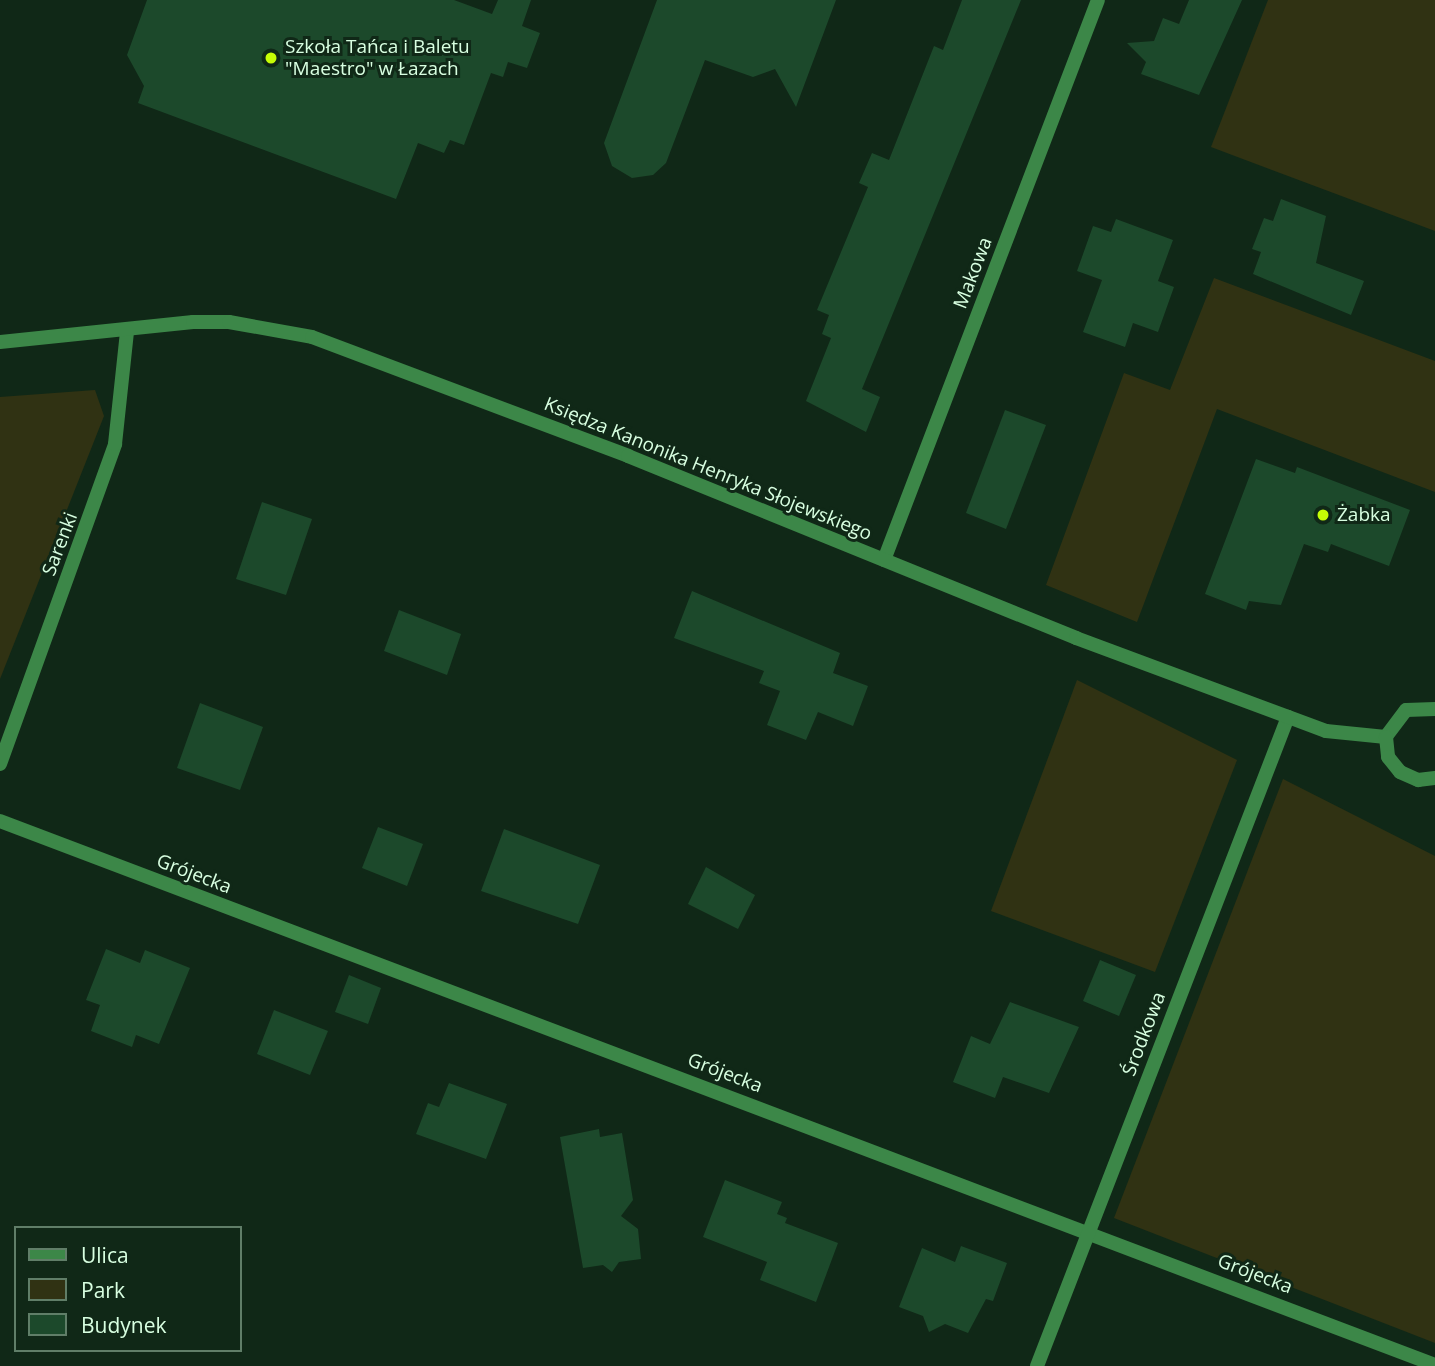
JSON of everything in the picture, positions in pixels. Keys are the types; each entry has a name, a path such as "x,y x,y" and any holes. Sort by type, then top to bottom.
{"street":[{"name":"Makowa","path":"884,560 1098,0"},
{"name":"Księdza Kanonika Henryka Słojewskiego","path":"0,342 229,322 312,337 1288,717 1326,731 1386,737"},
{"name":"Sarenki","path":"0,764 115,444 127,331"},
{"path":"1435,709 1406,710 1386,737 1388,757 1400,772 1418,780 1435,778"},
{"name":"Środkowa","path":"1037,1366 1288,717"},
{"name":"Grójecka","path":"0,821 1089,1231 1435,1365"}],"green space":[{"path":"1268,0 1435,0 1435,231 1211,147"},
{"path":"1214,278 1435,361 1435,492 1217,409 1137,622 1046,585 1124,373 1170,390"},
{"path":"95,390 104,416 0,679 0,397"},
{"path":"1077,680 1237,760 1155,972 991,911"},
{"path":"1283,779 1435,856 1435,1343 1114,1218"}],"building":[{"path":"147,0 454,0 492,14 498,0 531,0 522,26 540,33 527,68 508,62 503,77 491,73 464,145 450,140 444,153 418,143 396,199 138,103 144,86 127,55"},
{"path":"657,0 836,0 796,107 775,69 753,77 705,60 666,163 653,175 632,178 612,166 604,143"},
{"path":"962,0 1021,0 862,389 880,397 866,432 806,401 831,338 822,334 829,315 817,310 868,187 859,183 872,153 889,160 934,46 943,50"},
{"path":"1189,0 1242,0 1199,95 1141,74 1146,62 1127,43 1154,41 1163,18 1179,24"},
{"path":"1281,199 1326,216 1316,263 1364,281 1351,315 1253,274 1261,252 1252,249 1264,218 1273,221"},
{"path":"1116,219 1173,240 1158,281 1174,287 1158,332 1133,323 1125,347 1083,332 1102,280 1077,271 1093,226 1111,232"},
{"path":"1005,410 1046,425 1006,529 966,513"},
{"path":"1256,459 1295,473 1297,467 1410,510 1389,566 1331,544 1328,552 1304,544 1281,605 1249,601 1246,610 1205,594"},
{"path":"262,502 312,519 286,595 236,579"},
{"path":"692,591 840,653 833,673 868,686 853,726 818,712 806,740 767,725 780,691 759,683 764,671 674,638"},
{"path":"399,610 461,634 447,675 384,651"},
{"path":"200,703 263,727 240,790 177,768"},
{"path":"378,827 423,844 407,886 362,868"},
{"path":"504,829 600,865 578,924 481,891"},
{"path":"706,867 755,895 738,929 688,904"},
{"path":"106,949 140,963 145,950 190,968 159,1044 136,1035 132,1047 91,1031 100,1005 86,1000"},
{"path":"1100,960 1136,975 1119,1016 1083,1001"},
{"path":"349,975 381,988 368,1024 335,1012"},
{"path":"1010,1002 1079,1027 1049,1093 1003,1077 995,1098 953,1082 971,1036 990,1044"},
{"path":"274,1010 328,1031 310,1075 257,1054"},
{"path":"449,1083 507,1104 486,1159 416,1134 428,1103 439,1107"},
{"path":"599,1129 600,1137 622,1133 633,1200 621,1216 638,1229 641,1259 619,1262 612,1272 603,1265 583,1268 560,1137"},
{"path":"725,1180 782,1202 777,1214 787,1218 785,1223 838,1243 816,1302 760,1280 767,1262 703,1237"},
{"path":"961,1246 1007,1263 993,1301 986,1299 968,1333 945,1324 929,1332 923,1316 899,1307 922,1248 955,1262"}],"place":[{"name":"Szkoła Tańca i Baletu \"Maestro\" w Łazach","path":"271,58"},
{"name":"Żabka","path":"1323,515"}]}
